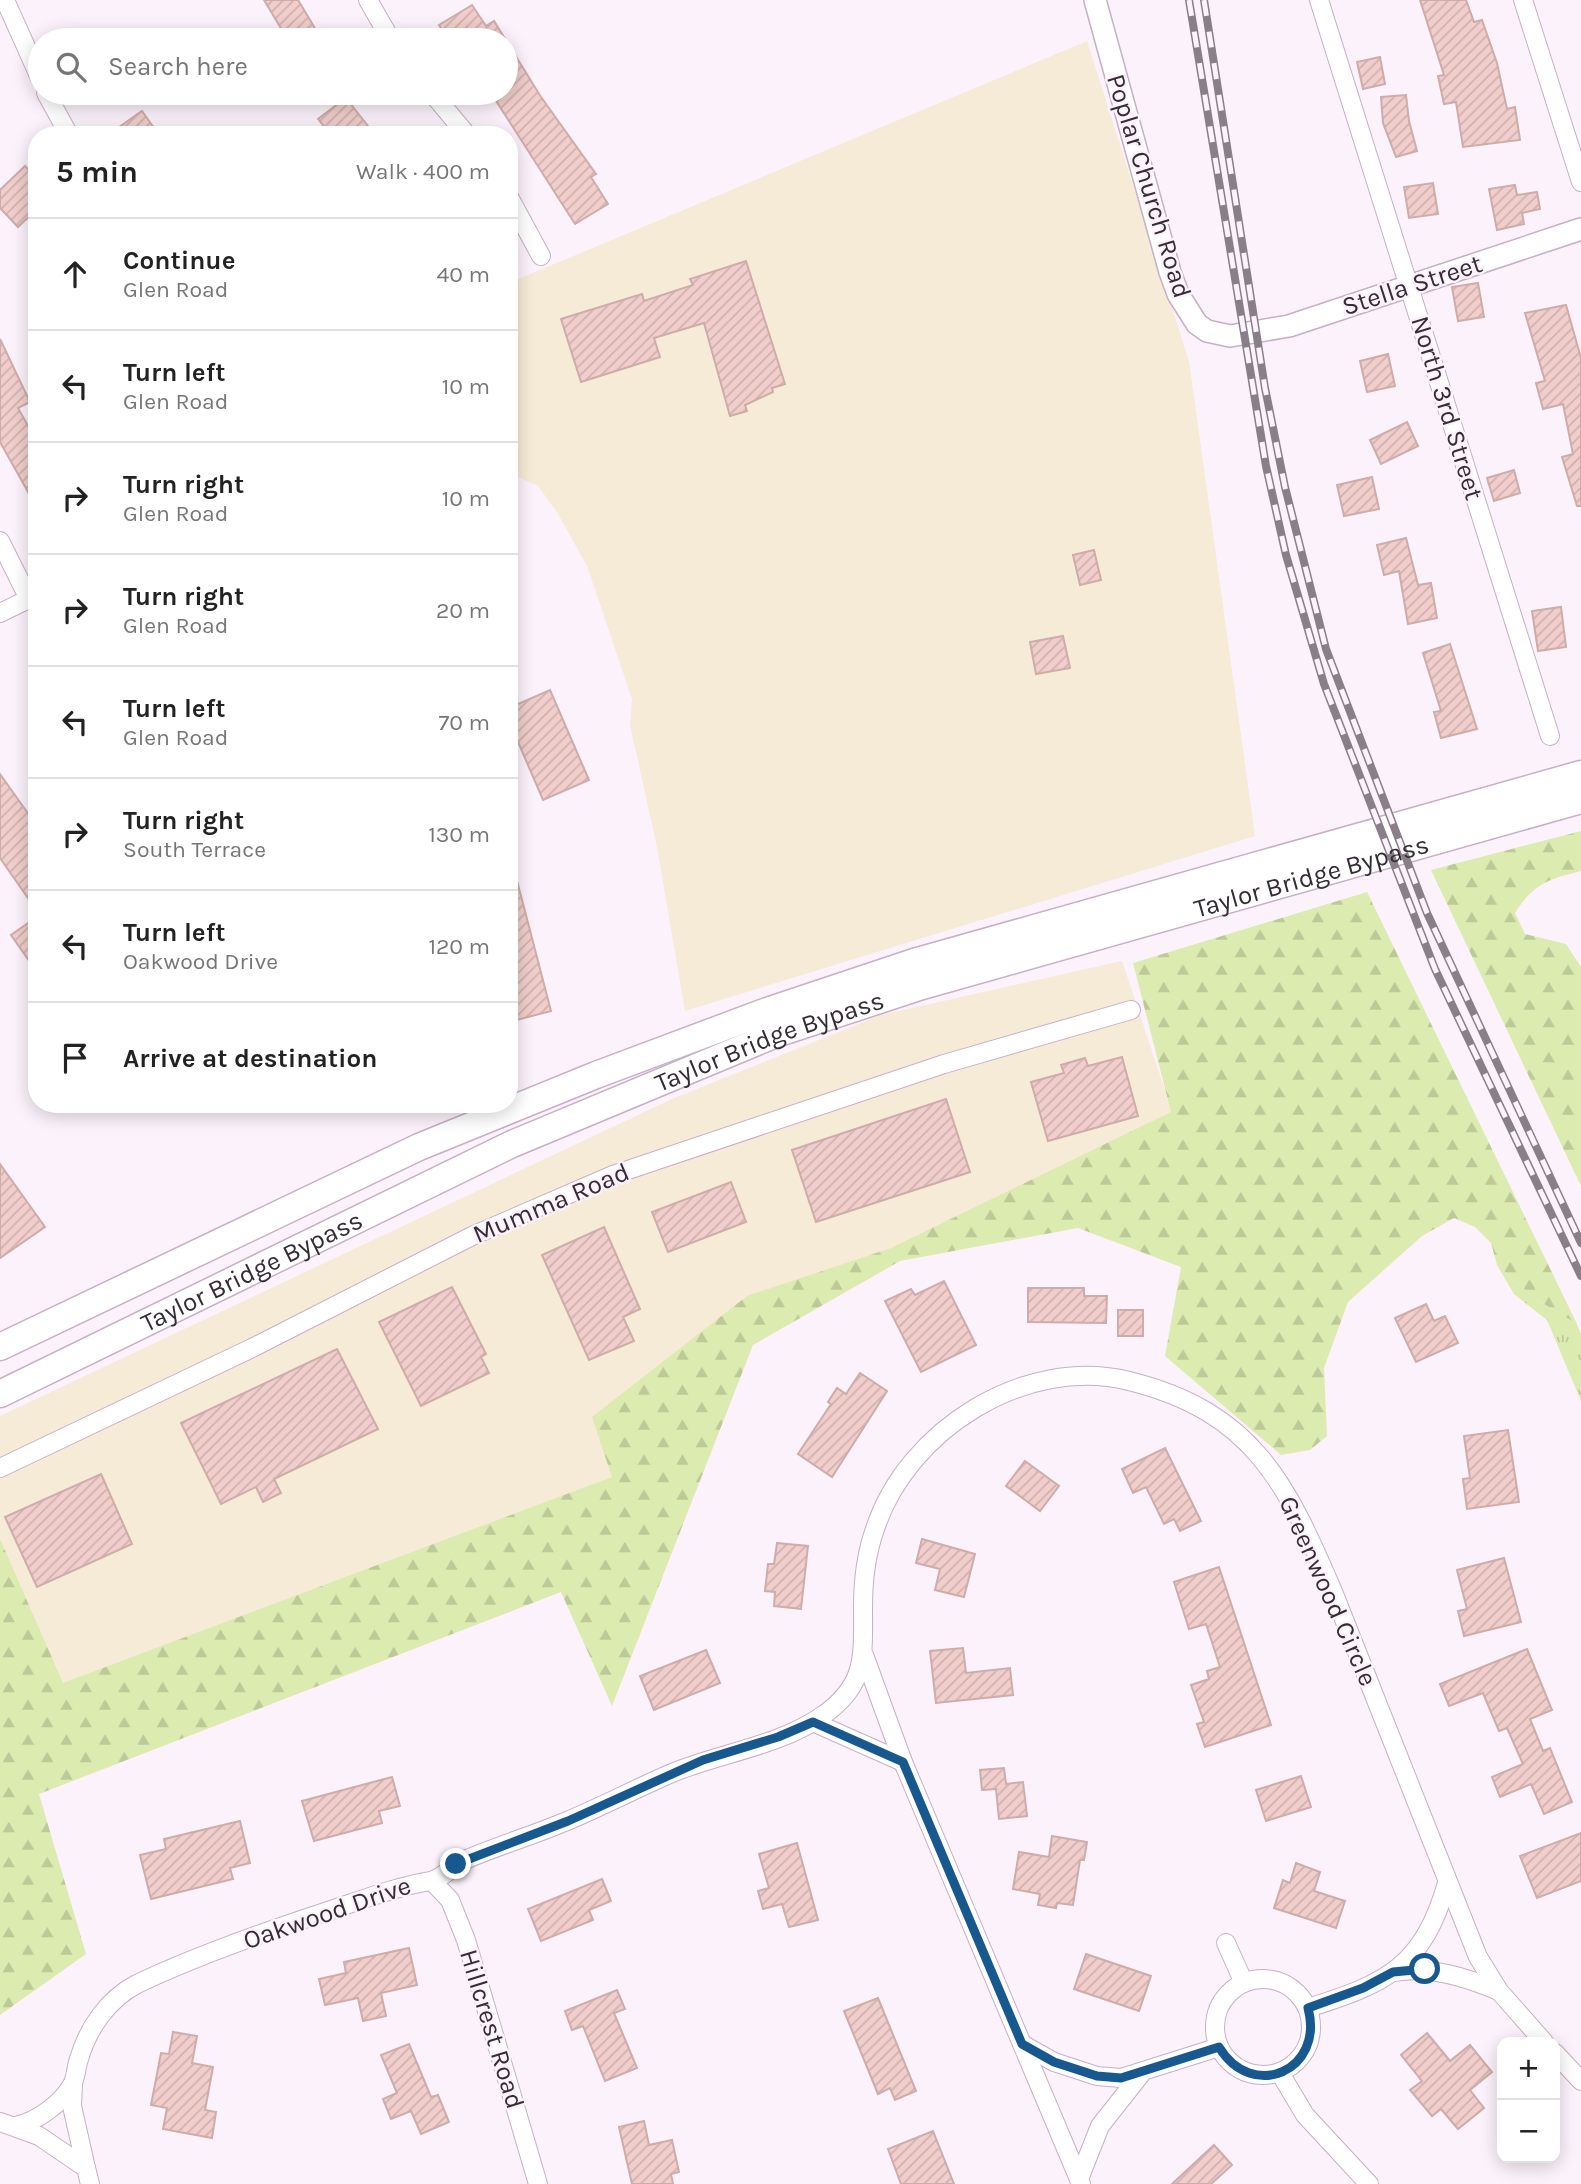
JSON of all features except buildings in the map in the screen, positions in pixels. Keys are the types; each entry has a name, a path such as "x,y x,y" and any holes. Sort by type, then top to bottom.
{"main road":[{"name":"Taylor Bridge Bypass","path":"518,1106 732,1023 914,962 1581,774"},
{"name":"Taylor Bridge Bypass","path":"0,1394 500,1149 776,1034 957,975 1581,800"},
{"name":"Taylor Bridge Bypass","path":"0,1347 407,1153 500,1113"}],"street":[{"path":"5,0 28,51"},
{"path":"368,0 384,28"},
{"name":"Poplar Church Road","path":"1095,0 1178,294 1189,314 1207,331 1242,335"},
{"name":"North 3rd Street","path":"1320,0 1550,736"},
{"path":"1523,0 1581,182"},
{"path":"53,105 64,126"},
{"path":"442,105 460,126"},
{"path":"518,214 541,256"},
{"name":"Stella Street","path":"1242,335 1289,326 1581,229"},
{"path":"0,541 28,589"},
{"path":"0,613 28,599"},
{"name":"Mumma Road","path":"0,1468 252,1348 497,1224 601,1180 944,1063 1131,1010"},
{"name":"Greenwood Circle","path":"813,1722 843,1699 854,1684 864,1655 863,1581 875,1528 896,1485 917,1456 942,1432 993,1398 1046,1381 1107,1378 1168,1392 1207,1411 1235,1430 1272,1469 1288,1496 1309,1535 1342,1615 1478,1957 1499,1991 1540,2037"},
{"path":"864,1655 903,1762 1080,2181"},
{"path":"813,1722 903,1762"},
{"name":"Oakwood Drive","path":"73,2084 84,2045 97,2020 111,2002 130,1988 297,1921 408,1883 432,1881 468,1858 568,1821 703,1760 778,1737 813,1722"},
{"name":"Hillcrest Road","path":"432,1881 450,1900 466,1940 538,2184"},
{"path":"1308,2008 1363,1988 1393,1972 1413,1956 1426,1940 1437,1916 1447,1882"},
{"path":"1226,1943 1244,1983"},
{"path":"1393,1972 1425,1969 1470,1979 1499,1991"},
{"path":"1260,1979 1289,1986 1308,2008 1311,2036 1305,2052 1291,2067 1280,2073 1254,2075 1238,2069 1219,2047 1214,2026 1217,2010 1224,1997 1244,1983 1260,1979"},
{"path":"1022,2044 1054,2062 1097,2076 1121,2078 1141,2074 1219,2047"},
{"path":"1560,2058 1581,2081"},
{"path":"1280,2073 1304,2115 1369,2184"},
{"path":"1080,2181 1100,2126 1141,2074"},
{"path":"8,2124 32,2122 73,2084"},
{"path":"73,2084 72,2106 88,2176"},
{"path":"8,2124 39,2136 88,2176"}],"shaded area":[{"path":"1087,41 1189,361 1255,836 685,1011 657,847 630,725 632,699 587,566 557,512 538,486 518,477 518,279"},
{"path":"1122,961 1174,1117 648,1381 612,1477 0,1712 0,1416 672,1099 881,1015"}],"green space":[{"path":"1581,831 1581,871 1535,889 1515,913 1525,934 1566,944 1581,967 1581,1186 1431,870"},
{"path":"1367,892 1577,1324 1534,1298 1497,1265 1491,1243 1475,1227 1454,1218 1422,1236 1348,1302 1324,1368 1327,1436 1310,1450 1281,1455 1165,1356 1181,1267 1078,1228 900,1261 753,1345 612,1706 561,1592 39,1794 86,1954 0,2015 0,1539 63,1683 612,1477 592,1417 747,1296 891,1248 1171,1112 1133,963"},
{"path":"1497,1265 1534,1298 1577,1324 1581,1334 1581,1401 1547,1320 1514,1294"}],"railway":[{"path":"1189,0 1266,466 1286,555 1324,684 1435,969 1581,1276"},
{"path":"1204,0 1265,388 1285,487 1326,649 1427,913 1581,1243"}],"route":[{"path":"456,1864 568,1821 703,1760 778,1737 813,1722 903,1762 1022,2044 1054,2062 1097,2076 1132,2077 1219,2047 1238,2069 1254,2075 1280,2073 1291,2067 1305,2052 1311,2036 1308,2008 1363,1988 1393,1972 1425,1969"}]}
